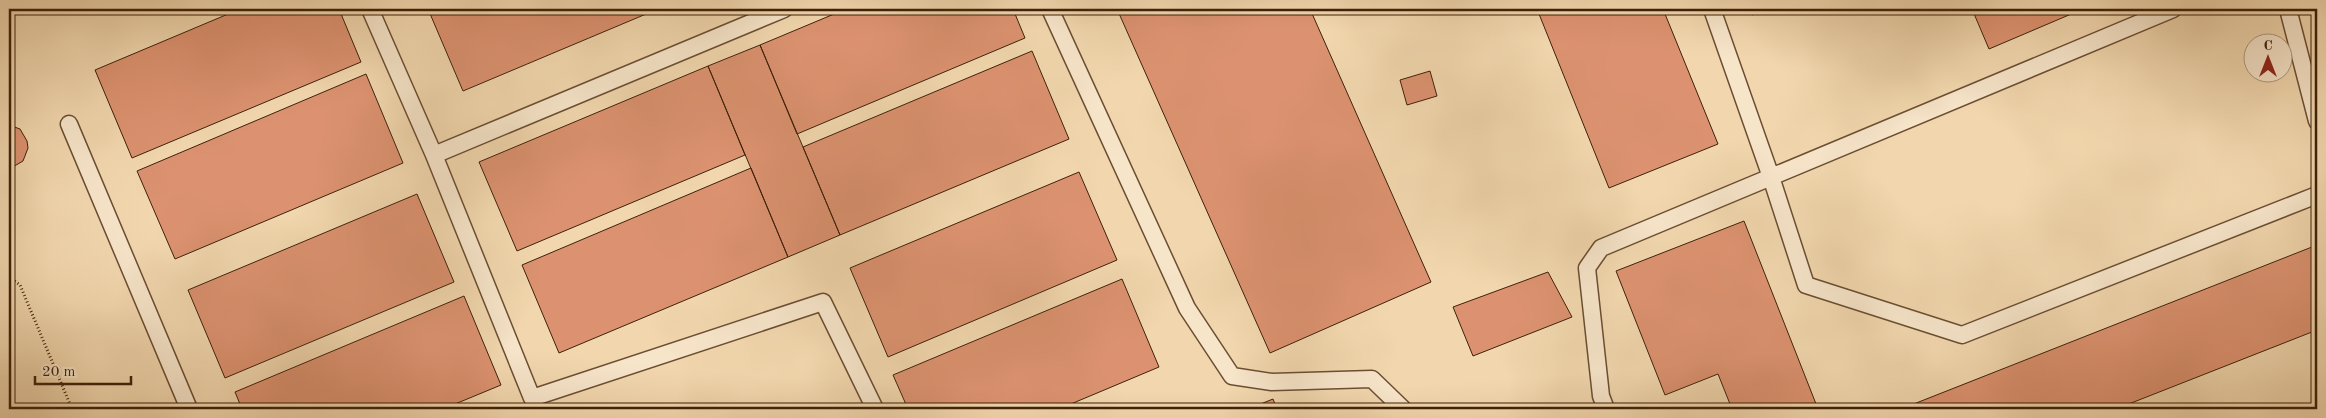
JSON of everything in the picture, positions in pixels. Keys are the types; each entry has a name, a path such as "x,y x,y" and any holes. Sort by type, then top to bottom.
{"lane":[{"path":"370,9 434,155 527,404 823,302 875,409"},
{"path":"434,155 784,9"},
{"path":"1050,9 1187,308 1232,376 1272,382 1372,379 1403,409"},
{"path":"1712,9 1806,284 1962,335 2317,195"},
{"path":"1606,409 1601,396 1587,268 1601,248 2173,9"},
{"path":"2288,9 2317,121"},
{"path":"69,124 190,409"}],"path":[{"path":"9,277 20,284 72,409"}],"building":[{"path":"240,9 339,9 361,62 132,158 95,70"},
{"path":"428,9 658,9 463,91"},
{"path":"846,9 1013,9 1025,38 797,134 760,45"},
{"path":"1117,9 1310,9 1431,282 1270,353"},
{"path":"1537,9 1663,9 1718,144 1609,188"},
{"path":"1750,9 1766,9 1752,15"},
{"path":"1972,9 2083,9 1989,49"},
{"path":"760,45 840,235 788,257 708,66"},
{"path":"1032,51 1069,139 840,235 803,147"},
{"path":"708,66 745,155 517,251 479,162"},
{"path":"1430,71 1437,96 1407,105 1400,80"},
{"path":"366,74 403,163 175,259 137,171"},
{"path":"9,125 20,129 27,141 28,148 23,161 11,168 9,168"},
{"path":"751,168 788,257 559,353 522,265"},
{"path":"1079,172 1117,260 888,357 850,268"},
{"path":"417,194 454,282 225,378 188,290"},
{"path":"1744,221 1818,409 1732,409 1718,374 1665,395 1616,271"},
{"path":"2317,245 2317,330 2116,409 1901,409"},
{"path":"1548,272 1572,317 1473,356 1453,307"},
{"path":"1122,279 1159,367 1059,409 908,409 893,375"},
{"path":"464,296 501,385 443,409 242,409 235,392"},
{"path":"1273,399 1277,409 1248,409"}]}
